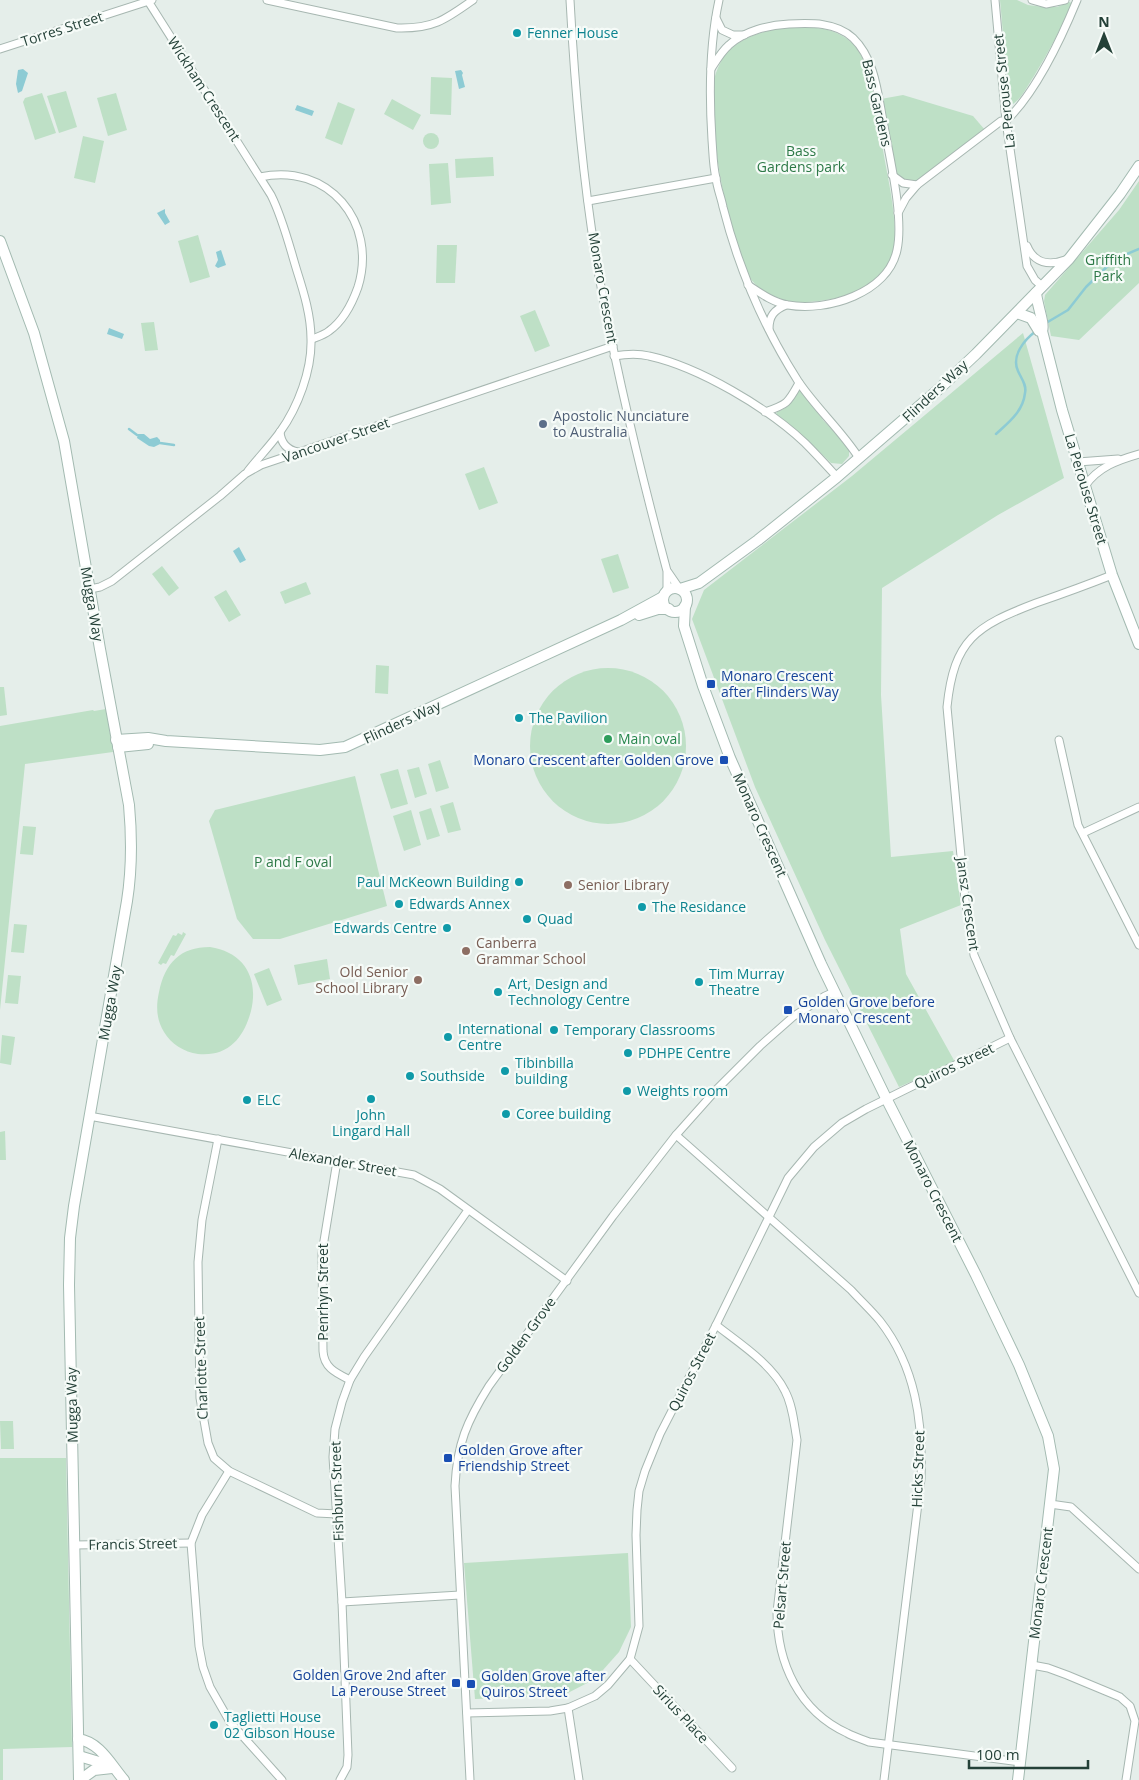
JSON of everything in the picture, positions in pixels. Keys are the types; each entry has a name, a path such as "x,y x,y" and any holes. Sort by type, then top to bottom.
{"street":[{"path":"267,0 397,28 416,29 444,20 472,0"},
{"name":"Monaro Crescent","path":"570,0 574,81 588,201 599,274 614,356 637,458 667,571 665,594"},
{"path":"718,0 715,16 710,93 716,178 732,242 748,285 770,334 799,382 859,458"},
{"name":"La Perouse Street","path":"995,0 1006,121 1027,266 1039,290 1038,309 1041,329 1062,410 1112,575 1139,644"},
{"path":"1032,0 1046,4 1065,0"},
{"path":"898,214 906,198 917,185 1001,121 1006,121 1025,100 1065,29 1077,0"},
{"name":"Torres Street","path":"0,49 150,1"},
{"name":"Wickham Crescent","path":"150,1 260,177 281,219 309,316 312,340 309,362 302,388 280,432 245,474"},
{"path":"715,16 722,30 733,35 744,35"},
{"name":"Bass Gardens","path":"711,69 722,52 730,44 744,35 761,29 784,24 816,23 844,31 853,38 868,57 876,88 892,175 898,214 899,236 897,252 882,278 866,291 846,300 800,307 786,305 765,296 748,285"},
{"name":"Flinders Way","path":"686,602 699,583 758,540 837,477 939,389 1069,259 1120,194 1139,166"},
{"path":"260,177 277,173 297,175 316,181 334,194 350,212 359,231 363,246 363,265 353,301 342,318 328,332 312,340"},
{"path":"892,175 903,183 917,185"},
{"path":"588,201 716,178"},
{"name":"Mugga Way","path":"0,241 34,333 64,441 129,805 132,839 131,870 124,925 74,1206 69,1261 80,1780"},
{"path":"1024,242 1035,259 1042,262 1057,263 1069,259"},
{"path":"770,334 769,319 778,308 786,305"},
{"path":"1017,313 1030,318 1041,329"},
{"name":"Vancouver Street","path":"90,590 112,581 245,474 261,466 612,346"},
{"path":"614,356 630,354 650,356 714,380 765,412 805,443 837,477"},
{"path":"765,412 785,404 792,398 799,382"},
{"path":"280,432 281,440 287,448 292,451 301,452"},
{"path":"1078,462 1123,458 1139,454"},
{"path":"1085,486 1092,476 1123,458"},
{"name":"Monaro Crescent","path":"667,571 679,588"},
{"name":"Jansz Crescent","path":"1112,575 988,623 975,634 963,650 952,676 947,707 968,924 974,955 1010,1038 1139,1292"},
{"name":"Flinders Way","path":"679,588 699,583"},
{"path":"673,588 679,588 684,591 686,602 679,611 670,610 664,604 665,594 673,588"},
{"name":"Flinders Way","path":"117,744 148,738 166,741 320,750 345,747 621,620 665,594"},
{"name":"Monaro Crescent","path":"686,602 684,626 703,686 730,758 834,992 976,1276 1037,1407 1048,1436 1054,1469 1018,1780"},
{"name":"Monaro Crescent","path":"670,610 684,626"},
{"name":"Flinders Way","path":"621,620 649,612 670,610"},
{"path":"1059,740 1078,825 1139,945"},
{"path":"1083,833 1139,806"},
{"name":"Golden Grove","path":"470,1780 455,1486 457,1459 463,1435 474,1409 612,1216 676,1135 717,1089 760,1046 794,1016 834,992"},
{"name":"Quiros Street","path":"467,1713 550,1711 568,1708 595,1696 608,1685 630,1659 638,1626 636,1535 640,1491 652,1451 788,1178 814,1147 842,1123 1010,1038"},
{"name":"Alexander Street","path":"89,1116 414,1175 430,1182 567,1281"},
{"name":"Hicks Street","path":"676,1135 851,1290 880,1322 905,1366 918,1408 922,1446 921,1479 884,1780"},
{"name":"Charlotte Street","path":"218,1139 199,1238 200,1398 208,1443 214,1458 228,1471 318,1513 337,1514"},
{"name":"Penrhyn Street","path":"337,1161 322,1248 323,1351 327,1366 335,1373 350,1380"},
{"name":"Fishburn Street","path":"340,1780 347,1768 348,1755 334,1444 338,1416 350,1380 364,1357 468,1210"},
{"name":"Pelsart Street","path":"716,1325 749,1350 769,1369 785,1391 793,1414 796,1440 777,1612 780,1649 788,1673 802,1696 824,1719 847,1733 869,1742 1020,1762"},
{"path":"228,1471 202,1515 191,1543 199,1646 203,1667 210,1687 230,1722 282,1780"},
{"path":"1050,1504 1071,1507 1139,1569"},
{"name":"Francis Street","path":"75,1545 191,1543"},
{"path":"342,1602 460,1595"},
{"name":"Sirius Place","path":"630,1659 732,1768"},
{"path":"1032,1665 1067,1674 1126,1701 1134,1716 1131,1753 1126,1780"},
{"path":"568,1708 579,1780"},
{"path":"78,1739 91,1743 124,1780"},
{"path":"78,1756 113,1768"},
{"path":"80,1780 94,1770 113,1768"}],"green space":[{"path":"1000,0 1017,0 1028,5 1044,7 1057,7 1070,2 1072,4 1039,67 1022,95 1013,104 1009,100"},
{"name":"Bass Gardens park","path":"787,27 823,29 839,34 854,45 862,56 875,98 894,215 894,251 886,269 870,284 861,289 840,297 819,301 793,302 777,298 762,290 748,275 732,226 724,193 714,126 714,82 715,75 723,58 743,40 760,33"},
{"path":"431,77 452,78 451,115 430,114"},
{"path":"66,91 77,127 59,133 47,96"},
{"path":"42,93 56,133 35,140 23,102 25,98"},
{"path":"116,93 127,130 108,136 97,98"},
{"path":"903,95 973,116 985,130 917,181 905,181 896,173 881,99"},
{"path":"392,99 421,115 413,130 384,114"},
{"path":"338,102 355,109 342,145 325,138"},
{"path":"428,133 434,133 439,138 437,147 428,149 423,144 423,138"},
{"path":"83,136 104,141 95,183 74,178"},
{"path":"493,157 494,176 456,178 455,159"},
{"path":"448,163 451,203 431,205 429,164"},
{"name":"Griffith Park","path":"1139,181 1139,283 1079,340 1051,336 1044,301 1045,295 1119,210"},
{"path":"198,235 210,277 190,283 178,241"},
{"path":"437,245 457,245 455,283 436,283"},
{"path":"535,310 550,346 535,352 520,316"},
{"path":"154,322 158,350 145,351 141,323"},
{"path":"1023,333 1064,478 998,515 882,588 881,695 891,857 953,851 961,905 900,929 906,974 955,1062 899,1087 825,940 755,787 692,619 704,590 852,476"},
{"path":"799,390 801,390 823,420 849,449 849,456 842,464 831,463 803,436 776,414 790,404"},
{"path":"484,467 498,503 479,510 465,474"},
{"path":"618,554 629,588 613,593 601,559"},
{"path":"162,566 179,588 169,596 152,574"},
{"path":"306,582 311,594 285,604 280,592"},
{"path":"226,590 241,615 229,622 214,597"},
{"path":"376,665 389,666 388,694 375,693"},
{"name":"Main oval","path":"600,668 616,668 631,671 645,677 663,691 677,709 683,723 686,746 683,769 677,783 663,801 645,815 631,821 616,824 600,824 585,821 571,815 553,801 543,789 533,769 530,754 530,738 533,723 539,709 553,691 565,681 585,671"},
{"path":"0,687 4,687 7,715 0,716"},
{"path":"106,709 113,752 25,764 0,1010 0,726"},
{"path":"440,760 449,788 436,792 428,764"},
{"path":"419,767 427,794 415,798 407,770"},
{"path":"398,769 408,804 391,809 380,774"},
{"name":"P and F oval","path":"355,776 387,906 280,939 253,939 237,919 209,821 215,810"},
{"path":"453,802 461,830 448,833 440,806"},
{"path":"431,808 440,836 427,840 419,812"},
{"path":"411,810 421,845 404,851 393,816"},
{"path":"23,826 36,827 33,855 20,854"},
{"path":"14,924 27,925 24,953 11,952"},
{"path":"183,932 186,934 174,956 171,955 166,964 163,963 161,965 158,963 173,935 176,936 178,933 182,935"},
{"path":"210,947 232,954 240,961 251,978 253,999 251,1011 244,1029 227,1049 209,1054 198,1054 178,1047 170,1040 159,1022 157,1002 165,973 170,965 182,954 190,950"},
{"path":"327,959 330,979 298,985 294,965"},
{"path":"269,968 282,1000 267,1006 254,974"},
{"path":"8,975 21,976 18,1004 5,1003"},
{"path":"2,1035 15,1037 11,1065 0,1063"},
{"path":"5,1131 6,1160 0,1160 0,1132"},
{"path":"0,1421 13,1421 14,1449 1,1449"},
{"path":"0,1458 66,1458 72,1747 3,1749 3,1780 0,1780"},
{"path":"628,1553 631,1627 619,1652 595,1679 562,1696 475,1699 464,1563"}],"water":[{"path":"23,69 28,73 22,91 18,93 16,84 18,70"},
{"path":"461,70 465,87 459,89 455,71"},
{"path":"297,105 314,111 312,116 295,110"},
{"path":"165,209 170,222 165,225 157,213"},
{"path":"221,250 226,265 218,268 215,266 218,260 216,252"},
{"path":"109,328 124,334 122,339 107,334"},
{"path":"138,434 144,434 150,439 157,437 160,440 160,444 154,447 149,446 137,438"},
{"path":"239,547 246,560 240,563 233,551"}],"waterway":[{"path":"1046,323 1068,310 1086,287 1115,259 1139,249"},
{"path":"996,434 1014,416 1024,400 1025,387 1016,365 1017,354 1027,339 1036,331"},
{"path":"129,429 137,435"},
{"path":"160,443 174,445"}],"place":[{"name":"Fenner House","path":"517,33"},
{"name":"Apostolic Nunciature to Australia","path":"543,424"},
{"name":"Monaro Crescent after Flinders Way","path":"711,684"},
{"name":"The Pavilion","path":"519,718"},
{"name":"Main oval","path":"608,739"},
{"name":"Monaro Crescent after Golden Grove","path":"724,760"},
{"name":"Paul McKeown Building","path":"519,882"},
{"name":"Senior Library","path":"568,885"},
{"name":"Edwards Annex","path":"399,904"},
{"name":"The Residance","path":"642,907"},
{"name":"Quad","path":"527,919"},
{"name":"Edwards Centre","path":"447,928"},
{"name":"Canberra Grammar School","path":"466,951"},
{"name":"Old Senior School Library","path":"418,980"},
{"name":"Tim Murray Theatre","path":"699,982"},
{"name":"Art, Design and Technology Centre","path":"498,992"},
{"name":"Golden Grove before Monaro Crescent","path":"788,1010"},
{"name":"Temporary Classrooms","path":"554,1030"},
{"name":"International Centre","path":"448,1037"},
{"name":"PDHPE Centre","path":"628,1053"},
{"name":"Tibinbilla building","path":"505,1071"},
{"name":"Southside","path":"410,1076"},
{"name":"Weights room","path":"627,1091"},
{"name":"John Lingard Hall","path":"371,1099"},
{"name":"ELC","path":"247,1100"},
{"name":"Coree building","path":"506,1114"},
{"name":"Golden Grove after Friendship Street","path":"448,1458"},
{"name":"Golden Grove 2nd after La Perouse Street","path":"456,1683"},
{"name":"Golden Grove after Quiros Street","path":"471,1684"},
{"name":"Taglietti House 02 Gibson House","path":"214,1725"}]}
